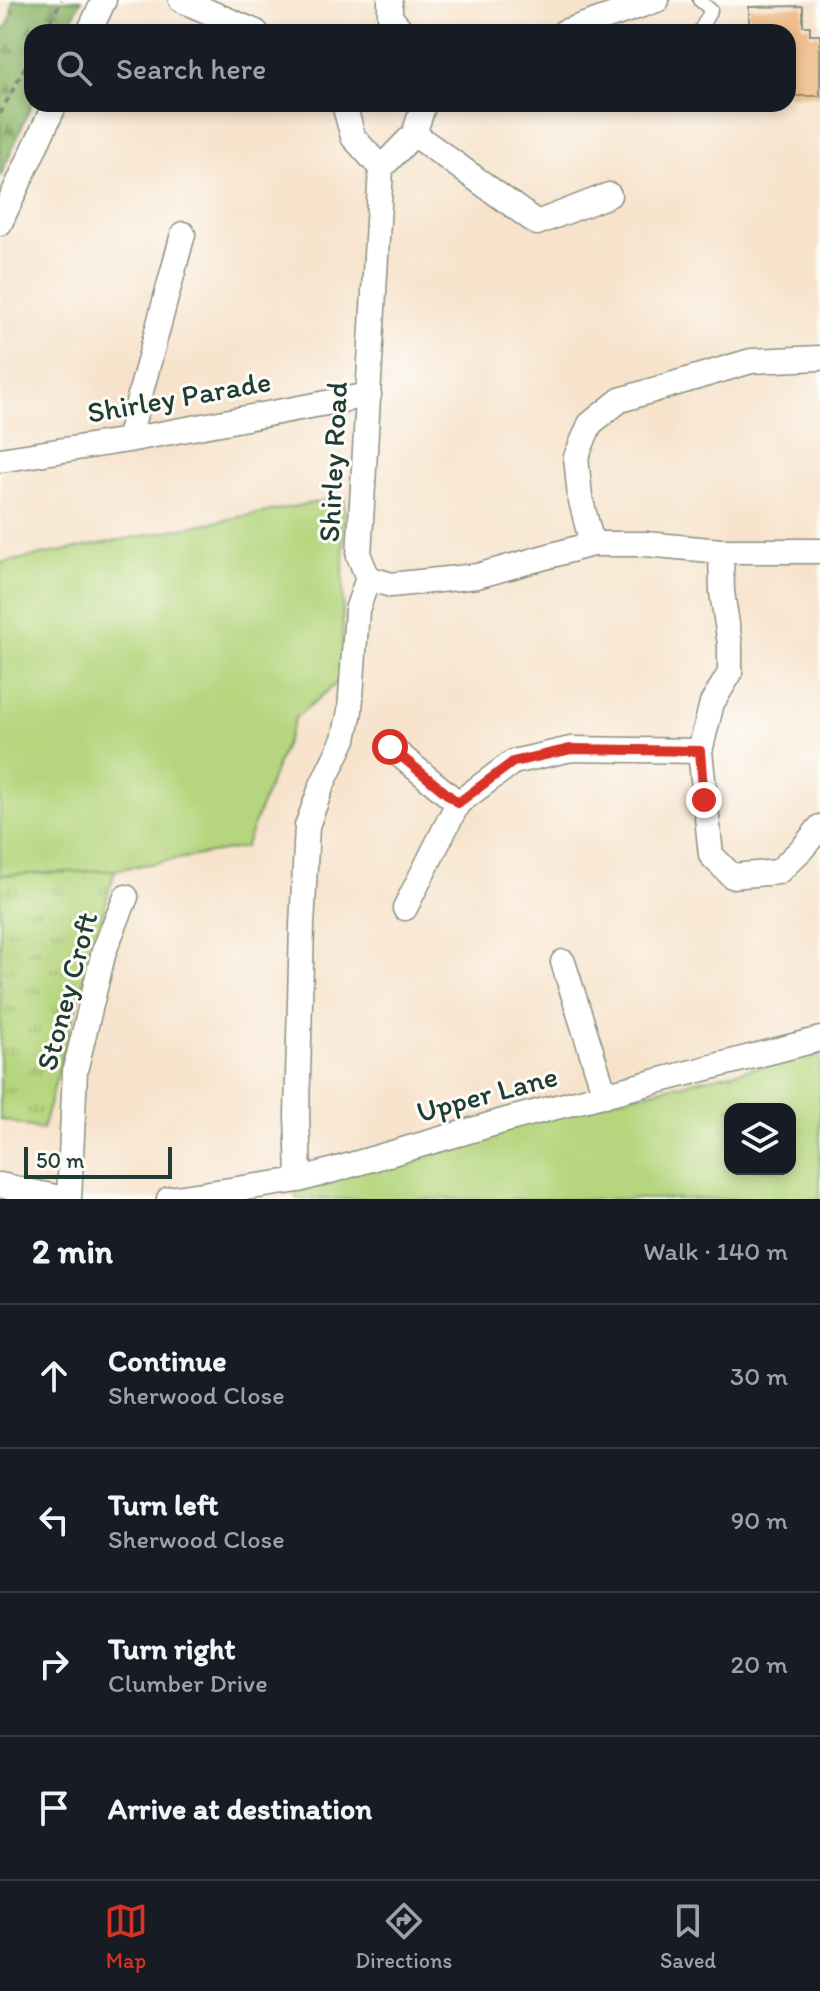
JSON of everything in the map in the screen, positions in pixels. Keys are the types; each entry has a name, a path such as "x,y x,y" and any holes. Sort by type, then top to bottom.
{"street":[{"path":"93,24 104,0"},
{"path":"181,0 237,24"},
{"path":"587,24 657,0"},
{"path":"0,223 51,112"},
{"path":"346,112 353,137 381,168 414,134 421,112"},
{"path":"414,134 537,223 609,195"},
{"name":"Shirley Road","path":"299,1180 297,1114 307,826 344,739 350,711 357,610 368,578 359,556 381,168"},
{"path":"128,440 183,234"},
{"path":"592,544 580,497 576,457 590,424 620,400 736,365 751,361 820,358"},
{"name":"Shirley Parade","path":"0,460 128,440 369,395"},
{"path":"368,578 391,585 477,576 592,544 646,544 721,551 820,551"},
{"path":"721,551 730,673 712,703 700,751 711,855 732,876 778,872 820,827"},
{"path":"390,747 458,803"},
{"path":"405,908 458,803 513,762 571,749 700,751"},
{"name":"Stoney Croft","path":"66,1199 75,1071 104,951 126,897"},
{"path":"563,962 605,1095"},
{"name":"Upper Lane","path":"169,1199 299,1180 510,1119 820,1039"},
{"path":"0,1185 66,1199"},
{"path":"0,1193 6,1199"}],"lane":[{"path":"699,0 711,10 703,24"}],"path":[{"path":"48,24 62,0"},
{"path":"0,114 24,69"}],"green space":[{"path":"13,0 81,0 70,24 24,24 24,112 28,112 0,177 0,36 10,21"},
{"path":"344,497 342,679 296,717 245,847 115,870 0,875 0,563"},
{"path":"115,870 42,1130 0,1119 0,875"},
{"path":"820,1053 820,1199 297,1199 291,1188 589,1105"}],"building":[{"path":"803,6 803,26 810,26 810,35 820,35 820,96 796,96 796,24 749,24 749,7"}],"route":[{"path":"390,747 458,803 513,762 571,749 700,751 704,800"}]}
